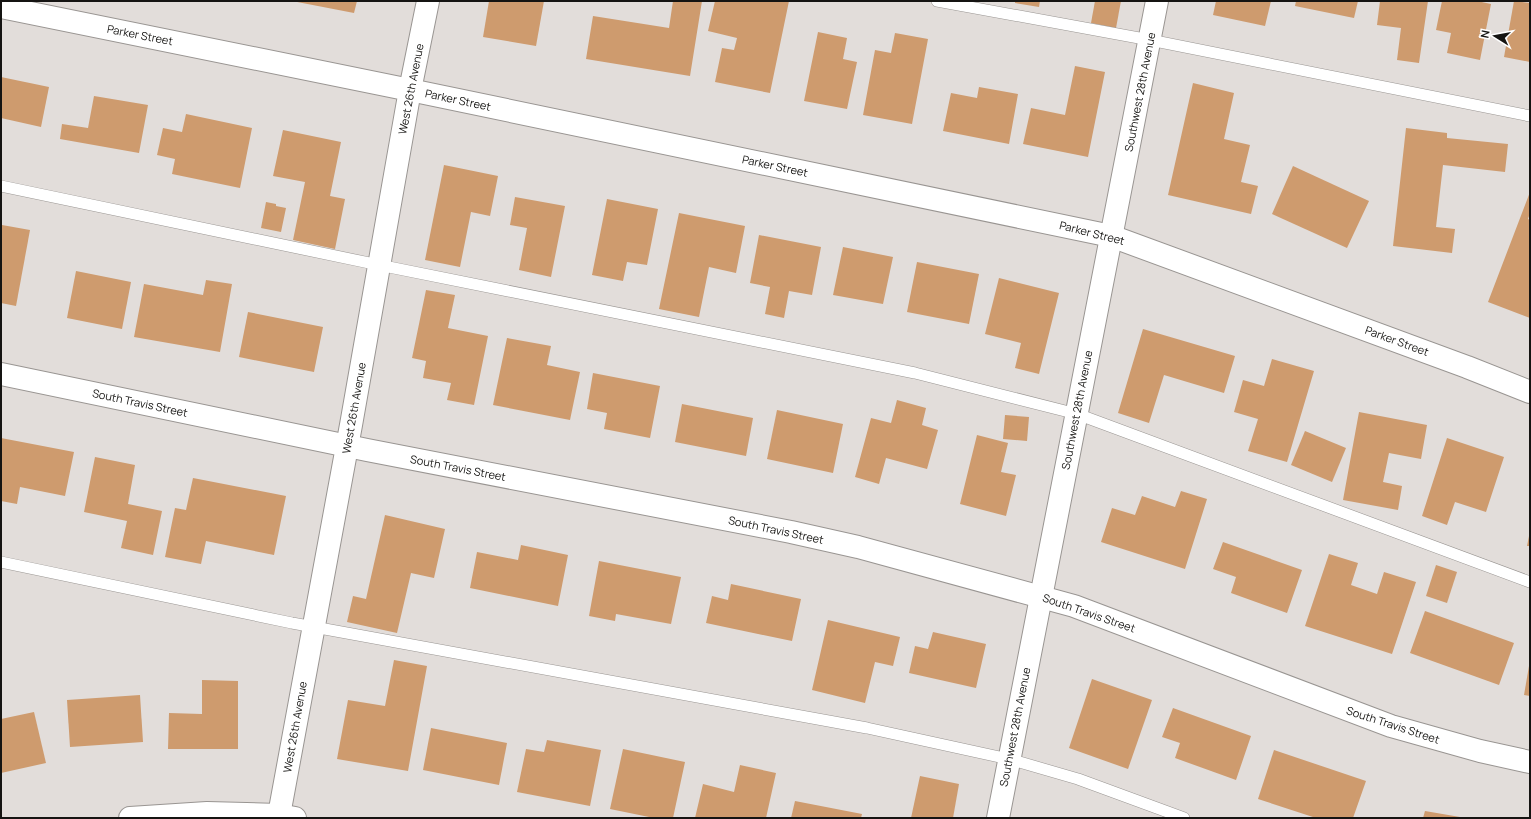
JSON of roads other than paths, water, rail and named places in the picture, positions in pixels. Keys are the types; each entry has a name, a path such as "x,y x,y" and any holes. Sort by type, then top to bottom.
{"main road":[{"name":"West 26th Avenue","path":"287,816 314,626 410,90 428,1"},
{"name":"Southwest 28th Avenue","path":"998,818 1157,1"},
{"name":"Parker Street","path":"1,7 410,90 1111,236 1460,364 1530,392"},
{"name":"South Travis Street","path":"1,374 347,446 791,532 858,548 1074,606 1392,726 1480,751 1530,762"},
{"path":"130,818 207,812 287,816"}],"lane":[{"path":"937,1 1150,40 1530,116"},
{"path":"1,186 379,265 915,373 1077,414 1530,582"},
{"path":"1,562 314,626 868,728 1009,759 1078,779 1184,818"}]}
